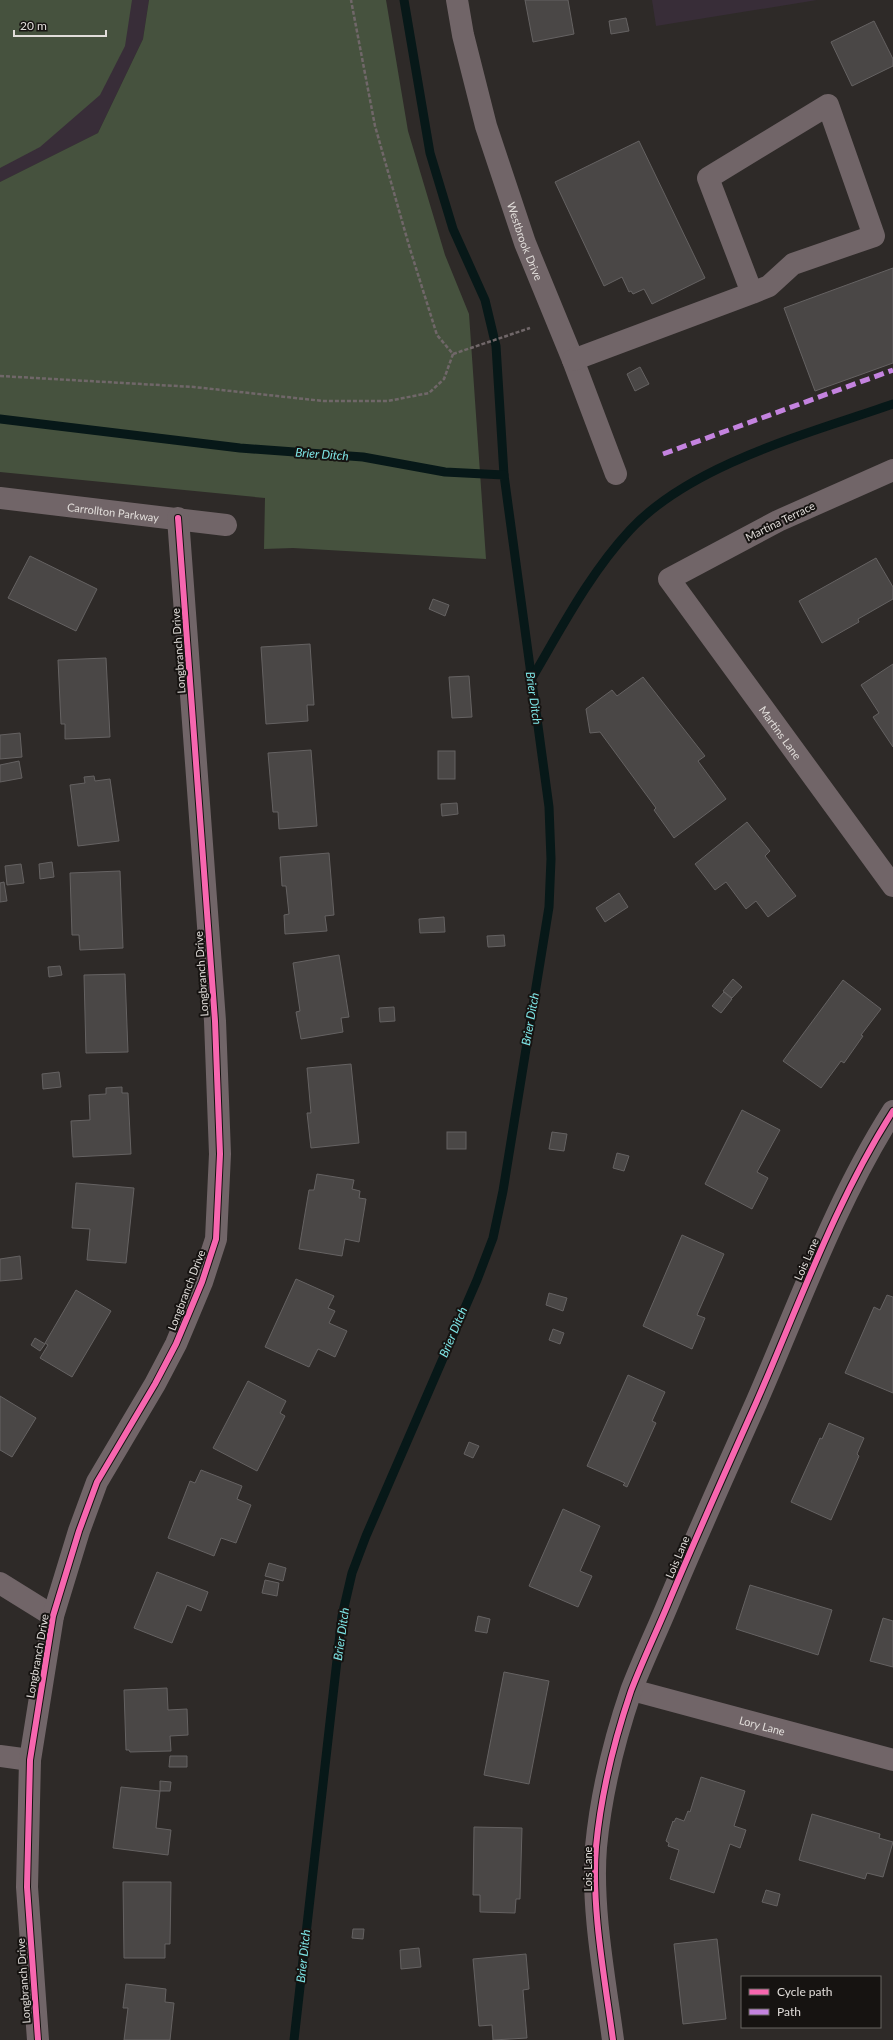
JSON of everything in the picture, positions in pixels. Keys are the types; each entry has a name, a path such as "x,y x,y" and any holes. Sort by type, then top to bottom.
{"street":[{"name":"Westbrook Drive","path":"457,0 463,35 486,126 524,243 574,360 616,474"},
{"path":"574,360 752,293 769,286 793,264 874,236 828,105 708,178 752,293"},
{"name":"Martina Terrace","path":"669,578 778,521 893,470"},
{"name":"Carrollton Parkway","path":"0,498 178,518 226,525"},
{"name":"Longbranch Drive","path":"38,2040 27,1887 30,1760 53,1616 79,1531 97,1482 155,1384 176,1344 202,1282 216,1239 220,1154 215,1021 178,518"},
{"name":"Martins Lane","path":"669,578 893,886"},
{"name":"Lois Lane","path":"613,2040 599,1933 596,1848 609,1768 632,1690 697,1534 757,1400 803,1289 866,1156 893,1111"},
{"path":"0,1583 53,1616"},
{"name":"Lory Lane","path":"632,1690 893,1760"},
{"path":"0,1756 30,1760"}],"path":[{"path":"351,0 375,126 410,249 437,335 453,354"},
{"path":"453,354 532,327"},
{"path":"0,376 194,387 323,401 388,402 429,393 444,379 453,354"}],"shaded area":[{"path":"0,0 149,0 143,39 98,133 0,182"},
{"path":"652,0 817,0 656,26"}],"green space":[{"path":"0,0 132,0 125,46 100,95 40,147 0,168"},
{"path":"149,0 386,0 408,131 445,255 469,314 486,559 293,548 264,549 265,498 0,472 0,182 98,133 143,39"}],"building":[{"path":"525,0 568,0 574,34 533,42"},
{"path":"626,18 629,31 611,34 609,21"},
{"path":"874,21 893,59 893,66 852,86 831,42"},
{"path":"639,141 705,278 652,304 644,289 633,294 631,291 629,292 622,277 604,286 555,182"},
{"path":"893,268 893,363 815,391 784,308"},
{"path":"640,367 649,384 635,391 627,374"},
{"path":"30,556 97,589 76,631 8,598"},
{"path":"876,558 893,587 893,599 858,619 859,622 822,643 799,601"},
{"path":"433,599 449,605 445,616 429,609"},
{"path":"310,644 314,705 307,705 308,721 266,724 261,647"},
{"path":"106,658 110,737 65,739 65,724 61,724 58,660"},
{"path":"893,664 893,747 873,717 879,713 861,685"},
{"path":"469,676 472,717 452,718 449,677"},
{"path":"643,677 705,756 698,761 726,799 674,838 654,810 656,808 600,732 590,733 586,709 612,690 617,696"},
{"path":"20,733 22,757 0,759 0,735"},
{"path":"311,750 317,826 279,829 278,812 273,812 268,753"},
{"path":"438,751 455,751 455,779 438,779"},
{"path":"19,761 22,778 0,782 0,765"},
{"path":"94,776 95,781 110,779 119,841 78,846 70,785 85,783 84,777"},
{"path":"457,803 458,814 442,816 441,804"},
{"path":"747,822 770,851 765,856 796,896 768,917 756,901 746,909 726,882 715,890 695,864"},
{"path":"329,853 334,915 325,916 327,931 285,934 284,915 289,914 286,886 282,886 280,857"},
{"path":"52,862 54,877 40,879 39,864"},
{"path":"21,864 24,883 7,885 5,866"},
{"path":"120,871 123,948 80,950 79,935 72,935 70,873"},
{"path":"4,882 7,901 0,902 0,883"},
{"path":"619,893 628,907 605,922 596,908"},
{"path":"444,917 445,932 420,933 419,919"},
{"path":"504,935 505,946 488,947 487,936"},
{"path":"339,955 349,1017 341,1018 343,1032 301,1039 296,1012 300,1011 293,963"},
{"path":"60,966 62,975 49,977 48,967"},
{"path":"125,974 128,1052 86,1053 84,975"},
{"path":"733,979 742,987 732,998 723,991"},
{"path":"843,980 881,1009 861,1035 863,1036 844,1063 841,1061 821,1088 783,1061"},
{"path":"724,992 732,999 721,1013 712,1006"},
{"path":"394,1007 395,1021 380,1022 379,1008"},
{"path":"351,1064 359,1143 311,1148 307,1113 311,1113 307,1068"},
{"path":"59,1072 61,1087 43,1089 42,1074"},
{"path":"122,1087 122,1093 128,1093 131,1154 73,1157 71,1121 90,1120 89,1095 106,1094 106,1088"},
{"path":"742,1110 780,1130 757,1172 768,1178 752,1209 705,1184"},
{"path":"447,1132 466,1132 466,1149 447,1149"},
{"path":"552,1132 567,1134 564,1151 549,1149"},
{"path":"617,1153 629,1156 624,1171 613,1168"},
{"path":"317,1174 354,1180 352,1189 360,1191 359,1198 366,1199 359,1242 345,1239 342,1256 299,1249 309,1190 314,1190"},
{"path":"76,1183 134,1188 126,1263 87,1260 90,1229 72,1228"},
{"path":"682,1235 724,1254 697,1315 705,1318 692,1349 643,1326"},
{"path":"20,1256 22,1279 0,1281 0,1259"},
{"path":"296,1279 334,1296 328,1308 335,1311 329,1323 347,1331 335,1357 318,1349 309,1367 265,1347"},
{"path":"76,1290 111,1311 72,1377 40,1358 48,1345 45,1343"},
{"path":"549,1293 567,1298 563,1311 546,1305"},
{"path":"887,1295 893,1297 893,1393 845,1373 874,1307 880,1310"},
{"path":"553,1329 564,1333 560,1344 549,1340"},
{"path":"35,1338 45,1344 40,1351 31,1345"},
{"path":"628,1375 665,1392 652,1421 656,1423 627,1487 623,1485 625,1483 587,1466"},
{"path":"248,1381 286,1401 280,1413 285,1416 257,1471 213,1448"},
{"path":"0,1396 36,1418 12,1457 0,1450"},
{"path":"829,1423 864,1438 857,1454 859,1456 831,1520 791,1502 820,1438 822,1439"},
{"path":"469,1442 479,1446 473,1458 464,1454"},
{"path":"201,1470 242,1486 237,1499 251,1505 236,1543 221,1538 214,1556 168,1538 190,1481 195,1483"},
{"path":"563,1509 600,1526 580,1571 592,1576 578,1607 529,1586"},
{"path":"269,1563 286,1568 283,1581 265,1576"},
{"path":"157,1572 208,1592 201,1611 187,1605 172,1643 134,1628"},
{"path":"265,1580 279,1583 277,1596 262,1593"},
{"path":"750,1585 832,1610 818,1655 736,1629"},
{"path":"478,1616 490,1619 487,1633 475,1631"},
{"path":"883,1618 893,1621 893,1667 870,1661"},
{"path":"504,1672 549,1681 529,1784 484,1775"},
{"path":"167,1688 168,1710 187,1709 188,1735 170,1736 171,1751 130,1752 129,1750 126,1750 124,1690"},
{"path":"170,1756 187,1756 187,1767 169,1767"},
{"path":"701,1777 745,1791 734,1826 746,1830 740,1848 730,1844 714,1893 670,1879 679,1850 668,1846 669,1843 666,1841 673,1821 674,1822 676,1818 684,1821 688,1811 690,1812"},
{"path":"160,1781 171,1782 170,1791 160,1791"},
{"path":"121,1787 160,1791 156,1828 171,1830 168,1855 113,1848"},
{"path":"812,1814 880,1834 879,1838 893,1842 883,1877 867,1873 865,1879 799,1860"},
{"path":"474,1827 522,1828 520,1899 516,1899 515,1913 480,1912 480,1895 473,1895"},
{"path":"123,1882 171,1882 170,1944 165,1944 165,1958 124,1958"},
{"path":"766,1890 780,1894 777,1906 762,1902"},
{"path":"353,1929 364,1929 363,1939 352,1938"},
{"path":"717,1939 726,2019 683,2024 674,1944"},
{"path":"419,1948 421,1967 401,1969 400,1950"},
{"path":"526,1954 529,1989 523,1990 527,2038 493,2040 492,2025 479,2026 473,1959"},
{"path":"126,1984 166,1989 165,2002 174,2003 170,2040 124,2040 128,2008 123,2008"}],"waterway":[{"path":"404,0 430,153 453,229 485,300 496,346 504,475"},
{"path":"532,678 589,582 630,530 655,507 685,487 718,469 753,453 789,439 893,404"},
{"name":"Brier Ditch","path":"0,419 240,448 363,457 445,472 504,475 549,807 551,859 549,907 503,1191 493,1238 477,1280 366,1536 352,1573 342,1616 294,2040"}],"marked path":[{"path":"663,454 893,370"}],"cycle path":[{"path":"38,2040 27,1887 30,1760 53,1616 79,1531 97,1482 155,1384 176,1344 202,1282 216,1239 220,1154 215,1021 178,518"},
{"path":"613,2040 597,1919 595,1870 601,1807 614,1748 625,1710 640,1669 819,1254 853,1181 893,1111"}]}
